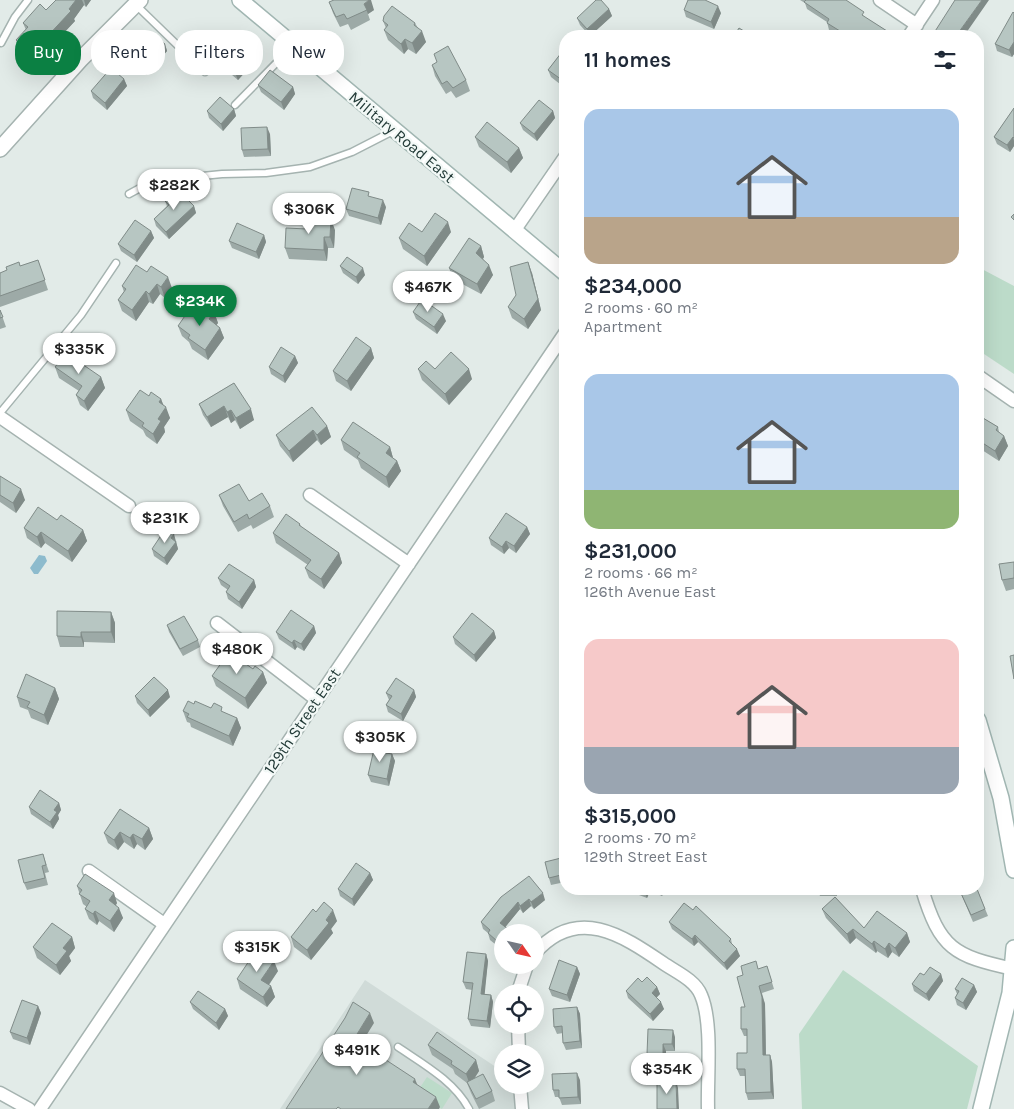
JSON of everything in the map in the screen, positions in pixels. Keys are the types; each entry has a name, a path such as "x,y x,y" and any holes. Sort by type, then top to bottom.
{"main road":[{"name":"Military Road East","path":"240,0 275,30"},
{"path":"0,149 80,60 138,2"},
{"name":"Military Road East","path":"329,75 559,267"},
{"path":"984,740 1001,798 1014,870"},
{"path":"981,1109 998,1048 1013,969 1014,948"}],"street":[{"path":"880,0 917,25"},
{"path":"913,30 933,0"},
{"path":"514,231 559,166"},
{"name":"129th Street East","path":"40,1109 559,343"},
{"path":"984,380 1014,401"},
{"path":"0,417 129,506"},
{"path":"310,495 408,564"},
{"path":"217,623 317,700"},
{"path":"89,871 164,924"},
{"path":"924,895 935,924 944,938 956,950 980,962 1013,969"},
{"path":"544,944 562,933 576,928 597,928 631,942 689,981 700,992 706,1012 708,1109"},
{"path":"0,1093 29,1109"},
{"path":"521,1094 522,1109"}],"lane":[{"path":"1,43 15,17 28,0"},
{"path":"138,2 175,41"},
{"path":"235,105 273,67"},
{"path":"129,194 153,181 222,174 266,173 310,167 352,152 394,130"},
{"path":"0,413 81,315 116,264"},
{"path":"398,1046 444,1079 464,1100 469,1109"}],"shaded area":[{"path":"365,980 494,1066 494,1094 520,1094 521,1109 280,1109"}],"green space":[{"path":"984,270 1014,286 1014,374 984,354"},
{"path":"843,970 978,1066 967,1109 802,1109 799,1034"},
{"path":"427,1077 452,1093 442,1109 417,1092"}],"water":[{"path":"39,555 45,556 47,561 38,574 34,574 30,568"}],"building":[{"path":"56,0 76,0 69,9 71,11 53,30 25,30 28,27 23,23 40,4 46,10"},
{"path":"334,0 369,0 364,4 367,10 347,19 344,14 336,17 329,2"},
{"path":"596,0 601,0 609,9 587,29 577,18"},
{"path":"688,0 705,0 718,6 711,22 684,10"},
{"path":"806,0 846,0 864,12 862,15 885,30 838,30 827,23 829,19 804,2"},
{"path":"955,0 982,0 960,30 936,30"},
{"path":"392,6 415,23 414,25 422,31 412,43 405,39 401,44 384,30 388,25 383,21 384,16"},
{"path":"1013,12 1014,42 1009,50 995,44"},
{"path":"448,46 466,80 453,88 447,81 442,84 432,65 437,62 434,54"},
{"path":"559,56 559,78 548,70"},
{"path":"270,70 273,75 277,75 293,87 281,102 258,85"},
{"path":"105,75 119,75 124,79 105,103 91,91"},
{"path":"220,97 234,109 221,124 207,111"},
{"path":"539,100 553,111 534,134 520,123"},
{"path":"1014,108 1014,138 1007,145 994,137"},
{"path":"487,122 519,148 507,162 475,137"},
{"path":"267,127 268,149 242,150 241,128"},
{"path":"352,188 369,192 368,196 383,200 378,218 346,209"},
{"path":"177,189 194,206 166,232 154,219 169,205 165,201"},
{"path":"435,213 448,222 424,256 399,238 409,223 422,232"},
{"path":"308,218 331,219 330,237 324,237 324,250 285,248 286,228 307,229"},
{"path":"135,220 151,231 134,255 118,244"},
{"path":"237,223 264,235 256,252 229,241"},
{"path":"469,238 481,246 476,253 489,265 477,284 449,268"},
{"path":"347,257 363,268 356,277 340,266"},
{"path":"38,260 45,280 0,296 0,273 7,270 6,267 19,262 20,266"},
{"path":"528,262 538,299 524,319 508,307 516,295 510,267"},
{"path":"136,265 147,272 151,266 168,277 161,287 157,284 149,294 146,291 132,310 118,300 126,289 122,286"},
{"path":"422,299 443,314 434,327 413,312"},
{"path":"206,306 214,312 209,319 220,328 205,350 188,338 190,335 178,326 191,307 201,313"},
{"path":"356,337 371,348 347,381 333,371"},
{"path":"281,347 295,356 283,376 269,367"},
{"path":"451,352 469,369 445,394 418,369 426,361 435,369"},
{"path":"66,353 101,377 84,401 76,395 82,386 55,367"},
{"path":"234,383 251,409 236,418 231,410 227,412 224,406 207,417 199,404"},
{"path":"140,390 149,396 151,392 161,399 159,402 166,407 158,419 161,421 153,434 142,426 144,423 126,410"},
{"path":"312,407 327,426 317,435 313,430 289,451 276,435"},
{"path":"984,419 998,427 996,430 1004,436 995,451 984,444"},
{"path":"353,422 390,447 386,453 397,461 386,477 357,457 360,453 341,440"},
{"path":"0,476 21,489 13,503 0,495"},
{"path":"239,484 249,501 262,493 270,506 249,519 247,514 234,522 219,495"},
{"path":"38,507 57,520 61,515 83,530 68,551 41,532 37,537 24,528"},
{"path":"506,513 527,527 514,546 506,541 502,547 489,538"},
{"path":"286,514 339,553 321,579 305,568 311,560 273,533"},
{"path":"166,528 174,534 171,538 176,542 164,558 152,549"},
{"path":"1014,562 1014,578 1002,580 999,564"},
{"path":"229,564 254,580 239,602 226,592 230,586 218,578"},
{"path":"291,610 314,626 301,644 294,640 292,643 276,632"},
{"path":"57,611 111,612 111,632 81,632 81,637 57,636"},
{"path":"472,613 494,631 474,655 453,637"},
{"path":"184,616 198,640 180,649 167,625"},
{"path":"229,652 253,669 255,666 263,672 245,698 212,676"},
{"path":"1014,655 1014,679 1010,656"},
{"path":"26,674 55,688 44,715 27,707 30,702 17,697"},
{"path":"154,677 168,690 148,710 135,696"},
{"path":"396,678 414,690 401,714 386,705 392,696 386,693"},
{"path":"188,701 194,704 195,701 211,708 214,703 222,707 221,711 237,718 229,736 187,717 189,714 183,711"},
{"path":"375,745 387,747 386,753 392,754 387,779 368,775"},
{"path":"40,790 59,803 54,810 57,812 50,822 29,807"},
{"path":"120,809 149,828 142,839 133,834 130,838 120,832 114,840 104,833"},
{"path":"43,854 46,865 42,866 45,878 24,883 18,860"},
{"path":"559,858 559,876 549,878 545,862"},
{"path":"356,863 370,873 352,899 338,889"},
{"path":"85,874 114,893 109,900 119,908 110,921 95,911 93,914 85,909 90,901 79,894 82,890 77,886"},
{"path":"529,876 543,893 531,902 529,899 520,906 518,902 500,923 501,924 494,924 494,938 488,933 490,930 481,922 501,897"},
{"path":"962,895 979,895 985,909 971,915"},
{"path":"835,897 864,928 877,911 907,933 895,948 889,943 885,949 874,941 872,944 853,929 847,934 822,909"},
{"path":"324,902 333,910 326,920 329,923 307,950 291,937 313,909 316,912"},
{"path":"684,903 693,910 696,906 731,939 729,941 737,949 724,963 695,935 692,939 669,922"},
{"path":"52,923 72,937 63,948 67,951 56,965 33,947"},
{"path":"257,949 274,961 261,980 271,986 263,997 237,979"},
{"path":"467,952 486,954 481,994 491,995 487,1021 468,1019 473,983 463,982"},
{"path":"559,960 577,967 567,995 549,989"},
{"path":"756,961 758,969 767,966 772,982 759,986 762,997 763,1055 770,1055 771,1092 746,1093 745,1069 737,1069 737,1053 747,1053 747,1029 741,1029 741,1007 745,1007 737,977 743,975 741,966"},
{"path":"930,967 941,974 926,994 912,984 920,973 924,975"},
{"path":"647,977 657,987 652,993 661,1002 650,1014 626,991 638,978 642,982"},
{"path":"962,978 974,985 963,1003 955,998 959,991 955,989"},
{"path":"198,991 225,1009 216,1023 190,1002"},
{"path":"22,1000 38,1006 27,1038 10,1032"},
{"path":"353,1002 370,1013 354,1039 415,1079 413,1082 436,1097 428,1109 341,1109 338,1107 336,1109 286,1109 345,1018"},
{"path":"577,1007 580,1041 563,1043 562,1026 554,1027 553,1009"},
{"path":"648,1029 673,1030 672,1044 663,1044 663,1055 647,1054"},
{"path":"437,1032 476,1060 466,1074 451,1064 452,1061 428,1045"},
{"path":"577,1073 578,1097 559,1098 559,1090 553,1090 552,1074"},
{"path":"483,1074 492,1091 476,1099 467,1082"},
{"path":"657,1081 676,1081 677,1109 657,1109"}]}
